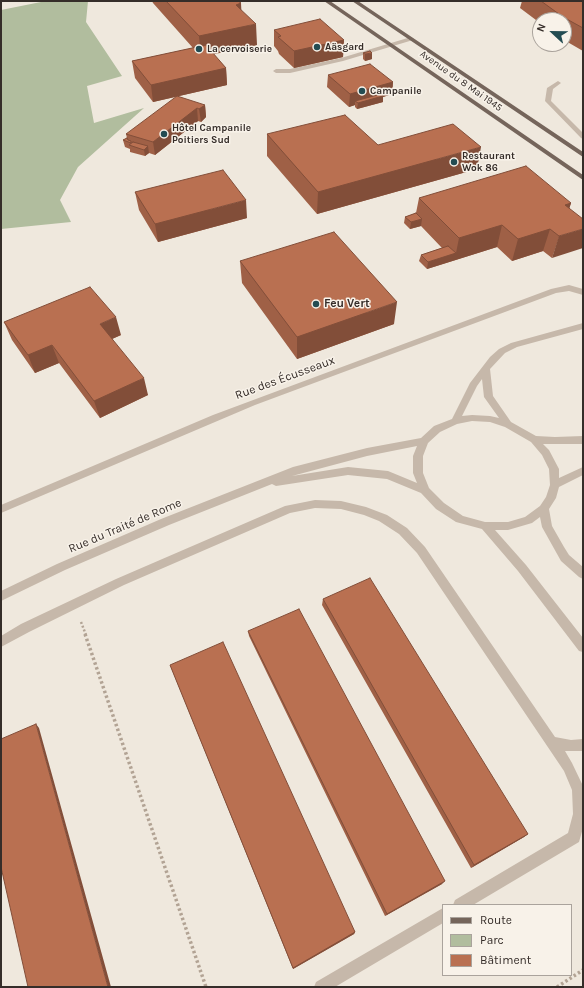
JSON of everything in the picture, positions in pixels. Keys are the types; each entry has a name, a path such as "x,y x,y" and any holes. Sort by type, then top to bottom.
{"main road":[{"name":"Avenue du 8 Mai 1945","path":"325,1 583,178"},
{"name":"Avenue du 8 Mai 1945","path":"354,1 583,155"}],"street":[{"path":"276,71 290,70 343,59 356,54 411,40"},
{"path":"558,83 550,88 548,101 583,137"},
{"name":"Rue des Écusseaux","path":"1,509 252,403 554,291 569,288 583,292"},
{"path":"455,421 464,407 473,386 486,368 502,351 514,345 583,326"},
{"path":"486,368 489,397 508,424"},
{"path":"490,419 508,424 534,439 546,453 554,469 555,485 551,498 544,509 528,520 508,526 484,526 460,519 440,506 425,490 418,473 418,456 424,442 437,429 455,421 490,419"},
{"path":"534,439 555,441 583,440"},
{"name":"Rue du Traité de Rome","path":"1,596 61,567 110,546 296,470 367,452 424,442"},
{"name":"Rue du Traité de Rome","path":"262,484 348,471 388,475 425,490"},
{"path":"555,485 583,471"},
{"path":"1,642 25,628 74,604 173,558 289,509 315,504 341,505 366,511 383,518 403,531 421,550 568,767 578,790 580,814 579,835 462,904"},
{"path":"544,509 547,527 560,550 565,558 583,574"},
{"path":"484,526 522,568 583,647"},
{"path":"551,742 571,746 583,746"},
{"path":"321,987 442,916"}],"path":[{"path":"74,604 206,987"},
{"path":"557,987 583,970"}],"green space":[{"path":"46,1 88,1 86,22 122,76 87,86 94,123 144,108 78,167 60,200 71,222 1,229 1,10"}],"building":[{"path":"166,1 238,1 241,3 236,5 256,24 199,36"},
{"path":"541,1 583,1 583,28 572,22 572,12 556,12"},
{"path":"320,19 344,40 294,51 278,37 281,36 274,30"},
{"path":"206,45 226,68 151,85 132,61"},
{"path":"370,51 372,53 363,53"},
{"path":"370,64 393,82 350,94 328,75"},
{"path":"381,94 383,96 358,103 355,101"},
{"path":"177,96 205,105 199,109 197,108 153,142 126,134"},
{"path":"345,115 378,145 453,124 481,147 318,192 267,134"},
{"path":"127,138 131,141 131,143 123,140"},
{"path":"133,142 148,146 144,150 129,145"},
{"path":"526,166 571,203 565,205 583,219 583,229 559,236 550,229 518,239 502,225 459,238 419,198"},
{"path":"223,170 246,200 155,224 135,192"},
{"path":"416,213 422,219 411,222 405,217"},
{"name":"Feu Vert","path":"334,232 397,302 297,337 240,261"},
{"path":"448,246 456,253 428,262 421,255"},
{"path":"90,287 116,317 100,324 144,378 94,401 52,345 28,355 4,322"},
{"path":"370,578 528,834 474,865 323,599"},
{"path":"299,609 445,881 387,914 248,631"},
{"path":"223,642 355,932 293,968 170,665"},
{"path":"36,724 108,987 28,987 1,867 1,739"}],"place":[{"name":"Aäsgard","path":"317,47"},
{"name":"La cervoiserie","path":"199,49"},
{"name":"Campanile","path":"362,91"},
{"name":"Hôtel Campanile Poitiers Sud","path":"164,134"},
{"name":"Restaurant Wok 86","path":"454,162"},
{"name":"Feu Vert","path":"316,304"}]}
